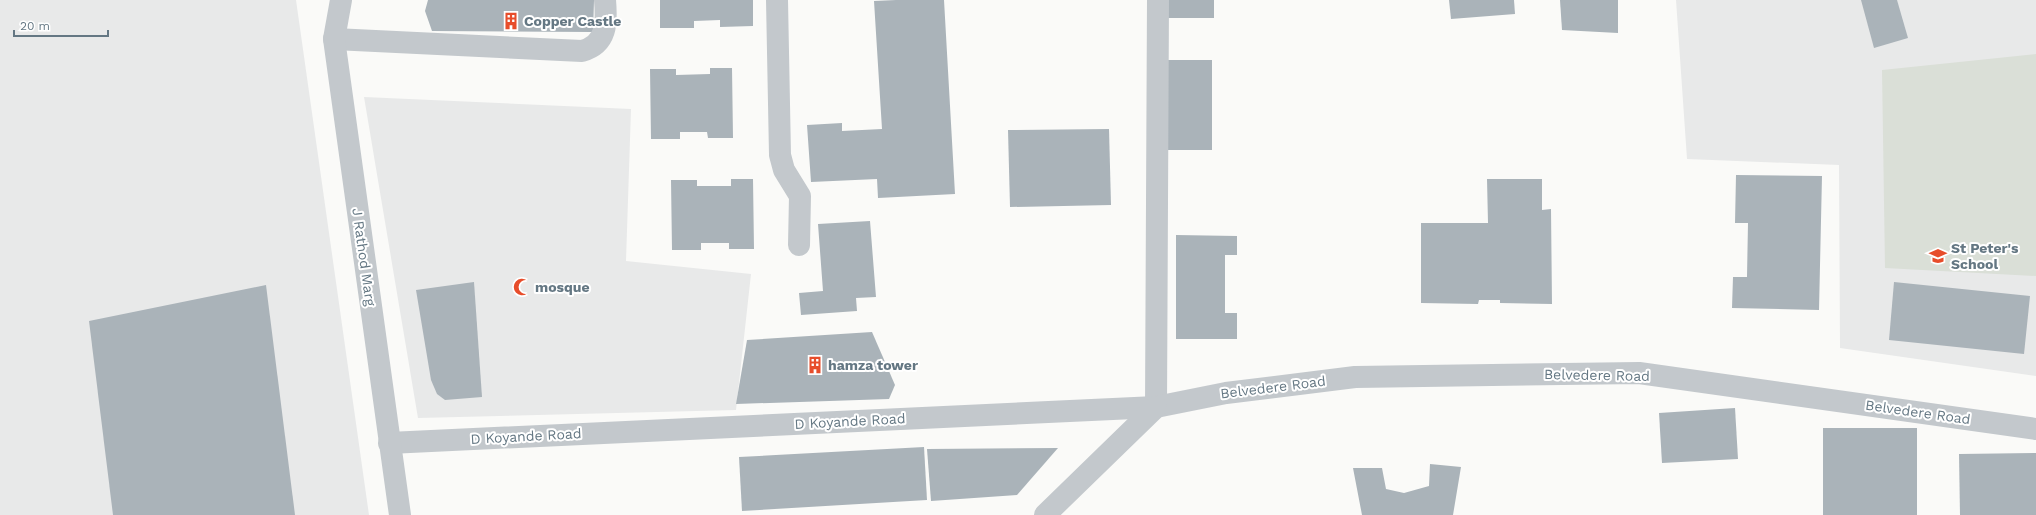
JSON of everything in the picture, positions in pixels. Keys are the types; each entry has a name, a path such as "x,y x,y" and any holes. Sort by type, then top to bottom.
{"street":[{"name":"J Rathod Marg","path":"341,0 334,39 400,515"},
{"path":"334,39 582,52 592,49 600,41 604,32 605,0"},
{"path":"778,0 780,155 784,170 800,196 799,245"},
{"path":"1045,515 1156,407 1158,0"},
{"name":"Belvedere Road","path":"1156,407 1226,392 1355,377 1639,373 2036,429"},
{"name":"D Koyande Road","path":"389,443 1156,407"}],"shaded area":[{"path":"0,0 296,0 369,515 0,515"},
{"name":"St Peter's School","path":"1676,0 2036,0 2036,376 1840,348 1839,165 1687,159"},
{"path":"2036,54 2036,276 1885,268 1882,70"},
{"path":"364,97 631,109 626,261 751,274 736,410 418,418"}],"building":[{"name":"Copper Castle","path":"428,0 594,0 593,32 432,31 425,11"},
{"path":"660,0 753,0 753,26 720,27 720,20 694,21 694,28 660,28"},
{"path":"944,0 955,194 878,198 877,179 811,182 807,125 842,123 842,131 882,129 874,1"},
{"path":"1168,0 1214,0 1214,18 1167,18"},
{"path":"1449,0 1514,0 1515,14 1451,19"},
{"path":"1560,0 1618,0 1618,33 1562,30"},
{"path":"1861,0 1897,0 1908,38 1874,48"},
{"path":"1166,60 1212,60 1212,150 1167,150"},
{"path":"710,68 732,68 733,138 708,138 707,132 680,132 680,139 651,139 650,69 676,69 676,75 710,74"},
{"path":"1109,129 1111,205 1010,207 1008,130"},
{"path":"1736,175 1822,176 1819,310 1732,308 1733,277 1747,277 1748,223 1735,223"},
{"path":"731,179 753,179 754,249 729,249 729,243 701,243 701,250 672,250 671,180 697,180 697,186 731,186"},
{"path":"1487,179 1542,179 1542,210 1551,209 1552,304 1500,303 1500,300 1479,300 1478,304 1421,303 1421,223 1488,223"},
{"path":"870,221 876,297 856,298 857,311 801,315 799,293 823,291 818,224"},
{"path":"1176,235 1237,236 1237,255 1225,255 1225,313 1237,313 1237,339 1176,339"},
{"path":"474,282 482,397 445,400 437,394 431,380 416,290"},
{"path":"1894,282 2030,296 2024,354 1889,340"},
{"path":"266,285 295,515 113,515 89,321"},
{"name":"hamza tower","path":"872,332 895,385 889,399 736,404 747,340"},
{"path":"1735,408 1738,459 1662,463 1659,413"},
{"path":"1823,428 1917,428 1917,515 1823,515"},
{"path":"924,447 927,500 742,511 739,457"},
{"path":"1058,448 1017,495 931,501 927,449"},
{"path":"2036,453 2036,515 1960,515 1959,454"},
{"path":"1430,464 1461,467 1453,515 1362,515 1353,468 1382,468 1386,489 1404,493 1429,486"}],"place":[{"name":"Copper Castle","path":"511,21"},
{"name":"St Peter's School","path":"1938,256"},
{"name":"mosque","path":"522,287"},
{"name":"hamza tower","path":"815,365"}]}
